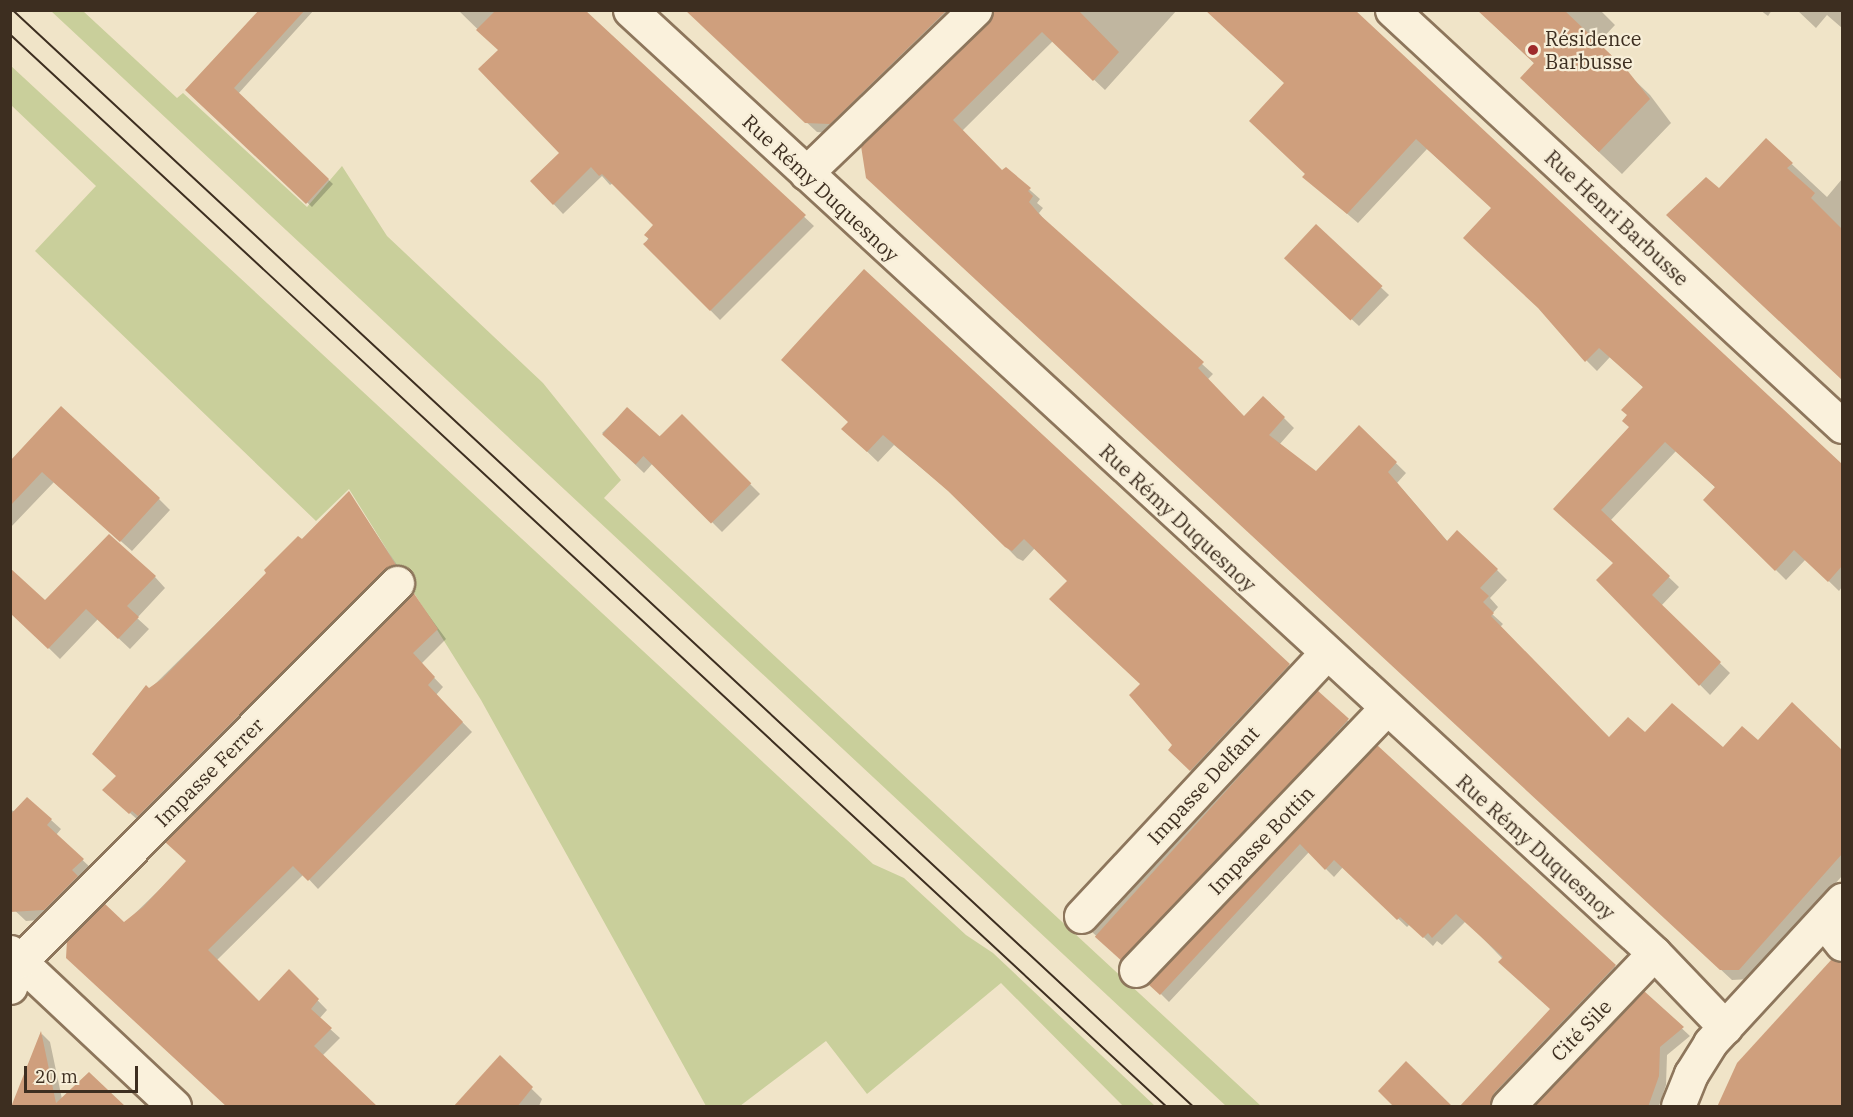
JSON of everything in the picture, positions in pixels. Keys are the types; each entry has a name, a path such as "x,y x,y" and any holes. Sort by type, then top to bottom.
{"street":[{"name":"Rue Rémy Duquesnoy","path":"630,10 1385,709 1654,953 1725,1027"},
{"path":"806,173 975,10"},
{"name":"Rue Henri Barbusse","path":"1392,10 1842,426"},
{"name":"Impasse Ferrer","path":"13,966 398,583"},
{"name":"Impasse Delfant","path":"1081,916 1326,653"},
{"name":"Impasse Bottin","path":"1136,970 1385,709"},
{"path":"1678,1107 1701,1056 1725,1027 1836,922"},
{"name":"Cité Sile","path":"1508,1107 1654,953"},
{"path":"13,966 174,1107"}],"green space":[{"path":"51,11 83,11 177,98 183,93 307,207 342,166 387,236 543,383 621,480 604,498 1261,1106 1226,1106"},
{"path":"10,65 873,864 904,878 966,935 993,953 1155,1106 1123,1106 1001,983 867,1094 826,1041 740,1106 706,1106 481,700 349,489 316,521 35,251 96,186 11,105"}],"building":[{"path":"259,10 305,10 234,88 329,179 306,204 185,90"},
{"path":"496,10 585,10 806,215 710,311 643,244 649,239 644,235 653,225 602,174 599,176 591,167 553,205 530,181 559,153 478,69 498,50 476,30"},
{"path":"685,10 947,10 830,124 805,123"},
{"path":"993,10 1078,10 1119,52 1093,81 1042,32 953,120 1002,170 1006,167 1031,188 1028,191 1033,196 1029,202 1040,215 1204,362 1198,368 1244,416 1263,396 1285,417 1269,435 1316,471 1359,425 1397,462 1388,472 1447,541 1457,530 1498,569 1480,588 1489,596 1483,602 1494,613 1491,616 1609,737 1628,717 1645,732 1672,703 1723,747 1742,726 1758,740 1792,702 1842,750 1842,854 1739,970 1720,970 866,178 861,146 988,23"},
{"path":"1205,10 1355,10 1842,464 1842,566 1828,582 1794,550 1775,571 1703,500 1715,487 1665,442 1601,510 1670,576 1652,595 1721,662 1699,686 1596,580 1613,563 1553,509 1629,427 1622,421 1627,415 1621,410 1643,387 1599,348 1585,362 1538,308 1463,238 1491,208 1416,139 1347,214 1302,177 1305,174 1249,121 1284,83"},
{"path":"1477,10 1564,10 1627,70 1650,99 1599,152 1520,78 1534,63"},
{"path":"1766,138 1793,163 1787,168 1815,193 1811,198 1842,229 1842,380 1666,215 1706,177 1719,188"},
{"path":"1316,224 1383,286 1350,320 1284,258"},
{"path":"864,269 1290,664 1190,771 1168,750 1172,745 1129,695 1140,684 1049,599 1067,581 1024,539 1012,551 1005,547 948,491 883,435 867,452 841,429 848,422 781,360"},
{"path":"61,406 160,498 120,542 42,472 10,506 10,461"},
{"path":"627,407 660,437 636,465 602,434"},
{"path":"682,414 751,483 711,524 642,454"},
{"path":"349,491 396,565 384,570 138,816 132,811 129,814 102,790 116,776 92,754 146,685 149,688 162,679 266,573 264,570 298,536 302,539"},
{"path":"109,534 156,576 127,606 139,617 118,639 86,609 48,649 10,613 10,568 45,600"},
{"path":"413,592 438,629 413,653 435,677 428,685 463,722 308,881 293,866 208,950 259,1001 289,969 319,999 311,1009 332,1028 314,1046 378,1107 227,1107 66,958 67,940 104,903 124,922 143,907 186,861 165,842"},
{"path":"1317,690 1349,719 1127,965 1095,937"},
{"path":"1377,745 1616,965 1494,1093 1490,1107 1459,1107 1550,1009 1498,962 1503,957 1456,914 1432,938 1428,933 1423,938 1400,917 1397,920 1334,860 1325,870 1300,844 1160,995 1148,984"},
{"path":"27,797 52,819 47,825 84,859 72,870 78,876 44,910 10,912 10,815"},
{"path":"1832,959 1842,962 1842,1107 1717,1107 1737,1063"},
{"path":"1644,991 1684,1027 1660,1047 1659,1076 1648,1107 1533,1107"},
{"path":"41,1031 56,1103 89,1072 126,1107 11,1107"},
{"path":"500,1055 533,1087 517,1107 453,1107"},
{"path":"1406,1061 1453,1107 1394,1107 1378,1091"}],"tram line":[{"path":"13,10 1193,1106"},
{"path":"10,34 1166,1106"}],"place":[{"name":"Résidence Barbusse","path":"1533,50"}]}
